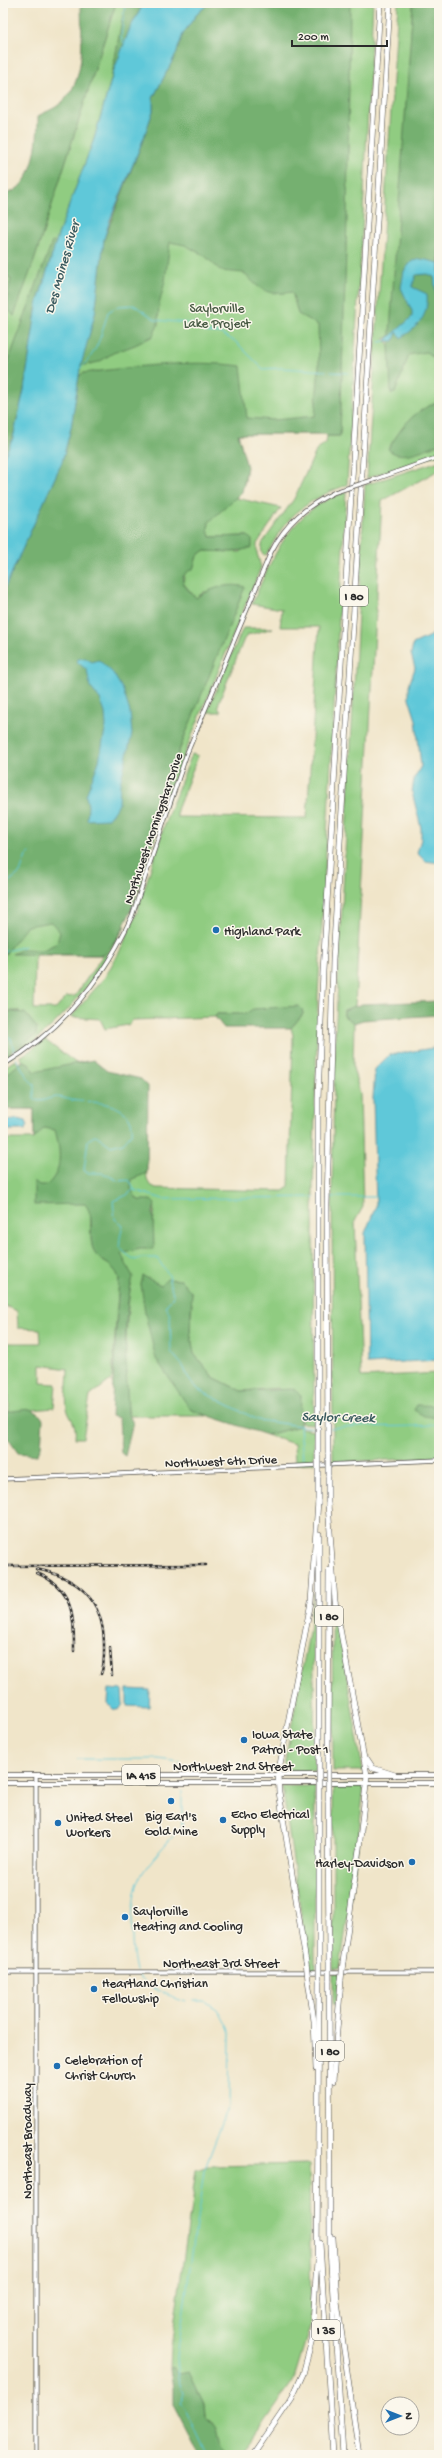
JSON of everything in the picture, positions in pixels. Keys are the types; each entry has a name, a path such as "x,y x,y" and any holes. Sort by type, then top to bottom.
{"highway":[{"name":"I 80","path":"319,1979 318,1100 324,943 380,3"},
{"name":"I 80","path":"343,2455 332,2306 330,2205 327,1189 333,953 390,3"},
{"path":"318,1501 310,1609 278,1775 278,1784 314,2021 319,2124"},
{"path":"328,1504 335,1601 364,1749 367,1775 341,1980 330,2122"},
{"path":"364,1749 373,1768 395,1775"},
{"name":"I 35","path":"319,1979 318,2206 334,2455"},
{"path":"330,2205 337,2301 359,2455"},
{"path":"253,2455 287,2408 298,2386 310,2352 314,2320 318,2206"}],"main road":[{"name":"Northwest Morningstar Drive","path":"3,1065 49,1032 71,1011 89,990 121,940 132,916 187,753 267,562 279,537 297,516 313,504 335,492 439,457"},
{"name":"Northwest 6th Drive","path":"3,1479 439,1460"},
{"name":"Northwest 2nd Street","path":"3,1775 439,1775"},
{"name":"Northeast Broadway","path":"36,1775 36,2455"},
{"name":"Northwest 2nd Street","path":"3,1783 439,1783"},
{"name":"Northeast 3rd Street","path":"3,1972 439,1972"}],"green space":[{"path":"81,3 116,3 34,261 14,316 8,304 11,279 6,274 3,277 3,194 14,191 22,184 28,174 35,150 38,116 60,104 69,94 75,83 81,57"},
{"path":"116,3 144,3 111,80 94,139 58,235 3,459 3,340 7,315 3,312 3,277 5,274 11,279 8,297 34,261"},
{"path":"125,3 144,3 130,28 111,80"},
{"name":"Saylorville Lake Project","path":"209,3 373,3 363,215 347,485 329,492 296,513 283,527 265,556 262,553 261,549 263,542 294,499 317,449 326,443 327,436 340,436 348,146 331,434 238,434 246,467 246,475 241,491 236,498 281,508 257,544 257,553 261,567 173,782 137,894 159,807 113,944 125,926 104,963 66,1012 18,1053 15,1049 11,1052 13,1056 3,1062 3,1013 20,1011 3,1011 3,592 75,400 81,363","holes":["209,523 208,529 210,537 248,536 241,552 203,551 197,556 193,569 185,572 183,583 196,598 204,592 244,587 205,682 159,805 125,780 186,542","35,955 103,955 75,996 66,997 56,1009 34,1009"]},
{"name":"Saylorville Lake Project","path":"209,3 353,3 350,6 347,220 340,436 327,436 325,434 238,434 247,467 242,492 209,522 208,529 210,537 248,536 252,540 252,548 232,552 203,551 197,556 193,569 184,575 183,582 196,598 219,587 232,585 245,587 159,800 159,814 145,869 133,906 116,940 104,955 12,954 23,949 43,950 57,943 60,932 51,922 27,926 6,954 3,954 3,592 62,462 71,428 79,376 83,373 162,365 202,363 241,366 247,418 274,420 315,416 319,365 318,325 298,314 292,292 277,293 265,291 244,273 221,271 205,256 185,245 170,242 165,281 159,305 158,325 153,336 135,345 113,353 99,362 80,366 95,314 104,239 143,140 153,111 153,98 176,54 183,34 196,15"},
{"path":"398,3 413,3 391,336 384,339 389,345 391,362 439,3 439,454 367,478"},
{"path":"413,3 439,3 439,362 426,352 409,355 395,393 391,394 389,345"},
{"path":"52,242 56,242 37,305 24,390 13,438 3,459 3,376"},
{"path":"439,402 439,444 406,454 393,453 388,449 409,420 430,405"},
{"path":"439,461 439,470 382,501 355,1006 344,1010 344,1016 354,1023 353,1068 360,1093 363,1207 355,1221 361,1377 439,1373 439,1458 333,1462 332,1189 335,1038 365,485"},
{"path":"346,492 318,995 313,1189 314,1424 301,1423 302,1416 278,1388 241,1391 213,1377 194,1354 190,1331 192,1303 141,1284 144,1297 191,1410 207,1416 130,1416 126,1391 126,1350 128,1308 132,1281 91,1211 91,1241 95,1253 101,1260 113,1267 119,1278 112,1379 90,1396 83,1438 75,1438 75,1428 66,1403 68,1369 41,1365 41,1383 56,1384 54,1408 9,1412 9,1395 3,1395 3,1343 41,1343 40,1329 18,1328 17,1311 3,1305 3,1139 34,1139 34,1109 3,1109 3,1068 15,1060 18,1064 23,1061 20,1057 45,1040 76,1063 87,1061 145,1174 147,1171 148,1181 156,1188 283,1191 289,1187 293,1035 291,1028 303,1014 302,1009 299,1007 299,1015 217,1014 215,1017 133,1020 128,1025 105,1029 100,1019 71,1017 105,977 122,947 137,912 167,817 192,754 198,756 177,810 177,817 307,818 319,627 280,627 282,609 252,604 276,552 286,536 311,510 327,500","holes":["143,1200 155,1207 153,1225"]},
{"path":"243,628 273,628 248,635 244,639 219,702 218,707 221,712 207,712"},
{"path":"439,1001 439,1015 363,1020 354,1023 344,1016 344,1010 362,1004"},
{"path":"299,1006 302,1009 303,1014 291,1028 224,1028 215,1017 217,1014 245,1014 253,1009"},
{"path":"3,1011 25,1013 37,1028 36,1035 3,1057"},
{"path":"93,1060 107,1071 141,1079 148,1086 147,1171 145,1174 132,1179 131,1189 138,1200 151,1200 155,1204 153,1212 154,1249 140,1249 121,1254 133,1277 127,1310 126,1345 128,1413 133,1423 125,1456 121,1453 119,1418 111,1416 119,1278 113,1268 97,1257 93,1249 91,1238 91,1220 85,1204 34,1205 34,1181 39,1185 47,1185 56,1173 58,1166 59,1152 55,1130 44,1128 34,1139 34,1109 3,1109 3,1077 23,1061 29,1063 34,1072"},
{"path":"143,1276 161,1285 167,1279 181,1280 192,1293 190,1331 194,1354 213,1377 241,1391 294,1389 301,1396 300,1426 267,1435 191,1410 156,1359 145,1313 141,1284"},
{"path":"417,1405 439,1406 439,1418 424,1416 414,1410"},
{"path":"30,1409 38,1413 43,1419 41,1447 37,1455 18,1453 7,1437 3,1437 3,1412"},
{"path":"300,1426 301,1428 314,1430 314,1463 295,1464 294,1444 267,1435"},
{"path":"313,1593 315,1771 283,1771 309,1633"},
{"path":"332,1601 334,1601 363,1771 333,1771"},
{"path":"364,1785 357,1853 340,1969 333,1969 333,1786"},
{"path":"282,1786 315,1786 315,1969 309,1969"},
{"path":"333,1974 340,1974 336,2004 333,2005"},
{"path":"309,2164 311,2323 293,2382 242,2455 228,2455 220,2447 212,2423 205,2416 204,2404 189,2373 179,2374 173,2367 170,2369 171,2347 196,2170 208,2166"},
{"path":"173,2367 179,2374 189,2372 204,2404 205,2416 216,2429 220,2447 228,2455 199,2455 173,2405 173,2387 170,2369"}],"water":[{"name":"Des Moines River","path":"144,3 209,3 196,15 183,34 176,54 153,98 153,111 143,140 110,220 104,239 95,314 80,369 71,428 62,462 3,592 3,459 13,438 24,390 37,305 58,235 94,139 114,70 130,28"},
{"path":"422,259 439,263 439,321 434,277 428,274 416,275 412,287 427,294 424,315 413,330 401,338 397,332 394,341 385,341 412,317 412,311 401,288 404,271 412,261"},
{"path":"439,624 439,863 425,861 417,853 421,839 421,828 412,792 414,779 421,766 416,720 409,698 409,685 415,668 411,654 413,644 432,635"},
{"path":"85,658 92,662 99,660 113,673 123,690 130,712 132,734 120,784 119,804 108,819 87,820 88,806 86,795 99,761 106,726 105,713 100,699 90,687 87,670 77,662 78,659"},
{"path":"439,1047 439,1360 367,1364 365,1233 376,1206 373,1098 375,1069 389,1055"},
{"path":"17,1119 26,1121 28,1126 25,1130 3,1130 3,1122"},
{"path":"109,1689 122,1690 123,1704 119,1710 113,1709 108,1704"},
{"path":"127,1689 150,1690 149,1707 127,1706"}],"waterway":[{"path":"124,43 121,37 125,3"},
{"path":"79,369 95,350 108,312 118,306 134,305 156,320 196,324 205,332 220,333 236,342 263,369 282,368 326,371"},
{"path":"379,342 385,341"},
{"path":"331,372 348,373"},
{"path":"3,886 20,873 26,856 30,853"},
{"path":"3,952 25,946"},
{"name":"Saylor Creek","path":"3,1034 11,1038 15,1056"},
{"name":"Saylor Creek","path":"16,1058 27,1077 34,1085 34,1098 38,1101 57,1097 75,1101 96,1102 114,1106 122,1110 128,1116 131,1123 132,1133 123,1143 111,1146 96,1135 88,1140 84,1170 87,1173 103,1173 119,1181 129,1180 134,1189"},
{"name":"Saylor Creek","path":"134,1189 127,1195 113,1201 115,1219 123,1226 120,1247 125,1253 135,1260 141,1258 157,1258 170,1277 169,1281 174,1297 166,1305 170,1316 171,1352 183,1366 190,1381 199,1390 258,1420 315,1428"},
{"path":"134,1190 163,1199 315,1197"},
{"path":"329,1197 375,1197"},
{"name":"Saylor Creek","path":"330,1428 369,1425 403,1426 439,1424"},
{"path":"300,1426 303,1459"},
{"path":"77,1759 158,1759 180,1762"},
{"path":"136,1971 132,1937 134,1897 143,1872 182,1826 182,1791"},
{"path":"138,1973 146,1984 152,1988 186,2001"},
{"path":"193,2001 205,2001 218,2009 230,2034 229,2105 204,2171 177,2357 179,2379 184,2394 180,2402 187,2411 207,2455"}],"railway":[{"path":"3,1566 206,1565"},
{"path":"36,1569 51,1573 76,1584 93,1602 99,1614 103,1628 104,1658 101,1674"},
{"path":"37,1573 58,1587 65,1595 72,1615 74,1651"},
{"path":"110,1648 112,1675"}],"place":[{"name":"Highland Park","path":"216,930"},
{"name":"Iowa State Patrol - Post 1","path":"244,1740"},
{"name":"Big Earl's Gold Mine","path":"171,1801"},
{"name":"Echo Electrical Supply","path":"223,1820"},
{"name":"United Steel Workers","path":"58,1823"},
{"name":"Harley-Davidson","path":"412,1862"},
{"name":"Saylorville Heating and Cooling","path":"125,1917"},
{"name":"Heartland Christian Fellowship","path":"94,1989"},
{"name":"Celebration of Christ Church","path":"57,2066"}]}
